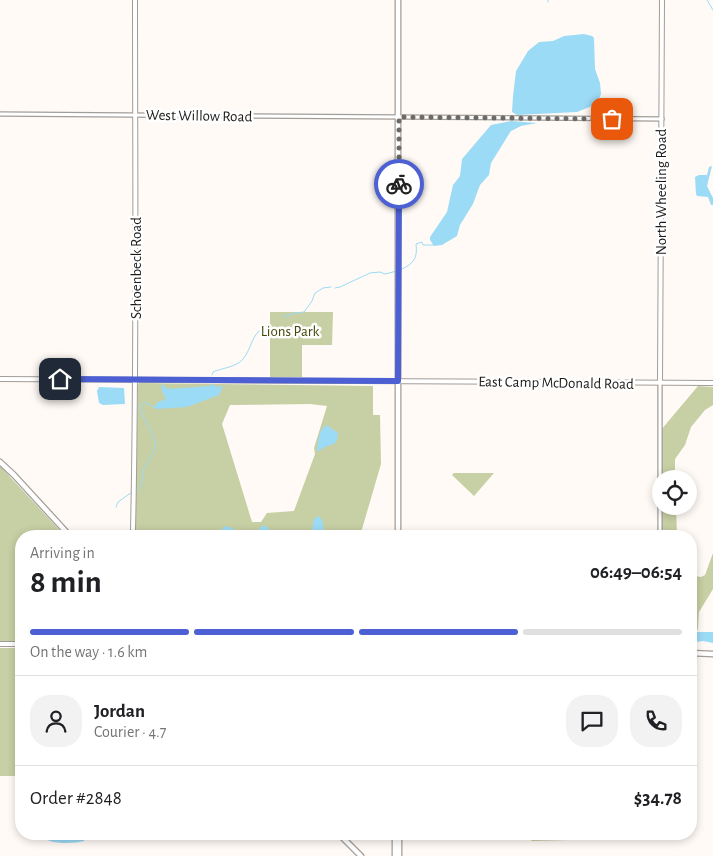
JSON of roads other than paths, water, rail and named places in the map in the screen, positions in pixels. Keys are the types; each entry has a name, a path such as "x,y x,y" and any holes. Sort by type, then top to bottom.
{"main road":[{"name":"Schoenbeck Road","path":"132,530 136,248 134,0"},
{"path":"398,0 398,530"},
{"name":"North Wheeling Road","path":"660,384 662,0"},
{"name":"East Camp McDonald Road","path":"0,379 713,383"},
{"path":"0,462 64,530"},
{"path":"0,644 15,644"},
{"path":"697,654 713,654"},
{"path":"345,840 361,856"},
{"path":"395,856 397,840"},
{"path":"398,840 399,856"}],"street":[{"name":"West Willow Road","path":"0,114 662,119"},
{"path":"660,384 660,530"}],"water":[{"path":"584,34 594,38 595,69 600,83 601,94 597,104 577,112 517,115 512,112 516,71 528,51 539,42 553,41 564,36"},
{"path":"511,121 537,123 521,126 511,131 491,163 489,175 480,185 473,204 460,225 457,236 442,245 434,246 430,237 447,212 453,185 460,176 462,159 491,125"},
{"path":"712,166 707,186 713,198 713,205 711,205 708,197 697,196 695,177 707,175 709,167"},
{"path":"161,384 168,389 209,386 212,384 218,387 223,386 219,395 187,407 156,409 154,407 158,402 166,399"},
{"path":"99,387 124,388 125,404 103,405 99,403 97,391"},
{"path":"326,425 338,433 337,440 334,444 317,452 320,434"},
{"path":"319,516 323,530 312,530 314,519"},
{"path":"225,526 234,530 222,530"},
{"path":"262,526 266,526 269,529 258,530"},
{"path":"697,632 713,632 713,643 697,642"},
{"path":"47,840 85,840 73,843"}],"waterway":[{"path":"707,0 713,10"},
{"path":"400,270 414,260 416,244 422,242 423,245 434,245"},
{"path":"335,288 370,273 380,272 385,274 397,271"},
{"path":"283,317 304,312 315,293 323,288 331,287"},
{"path":"212,375 213,372 240,362 246,355 254,337 265,327"},
{"path":"137,490 141,486 144,469 155,447 154,438 140,406 144,402 154,407"},
{"path":"116,507 118,502 132,492"}],"park label":[{"name":"Lions Park","path":"290,331"}]}
